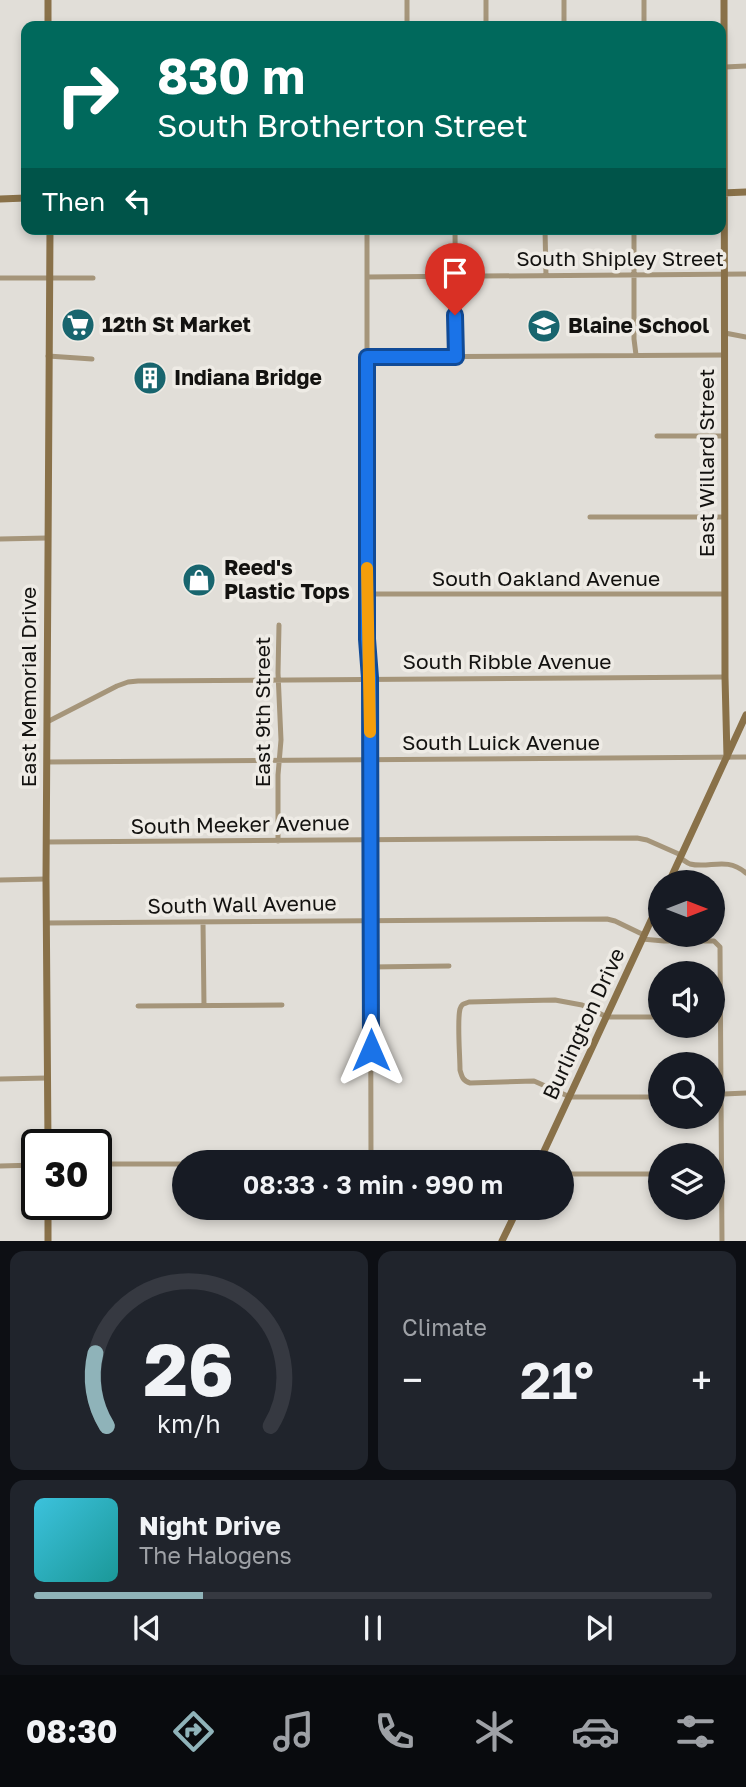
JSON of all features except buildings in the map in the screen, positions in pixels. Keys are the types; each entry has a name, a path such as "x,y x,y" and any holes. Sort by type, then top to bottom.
{"street":[{"path":"48,0 48,21"},
{"path":"407,0 407,21"},
{"path":"486,0 486,21"},
{"path":"564,21 565,0"},
{"path":"644,0 644,21"},
{"name":"East Willard Street","path":"723,21 724,0"},
{"path":"726,67 746,66"},
{"path":"726,192 746,192"},
{"path":"0,199 21,198"},
{"name":"East Memorial Drive","path":"48,1129 46,842 50,235"},
{"path":"367,235 371,1150"},
{"path":"455,235 456,357"},
{"path":"545,235 546,276"},
{"path":"634,235 636,355"},
{"name":"East Willard Street","path":"724,235 727,757"},
{"name":"South Shipley Street","path":"367,277 746,274"},
{"path":"0,278 93,278"},
{"path":"725,333 746,337"},
{"path":"367,357 724,355"},
{"path":"48,356 92,359"},
{"path":"657,436 725,436"},
{"path":"590,517 725,517"},
{"path":"0,539 47,538"},
{"name":"South Oakland Avenue","path":"367,594 725,594"},
{"name":"East 9th Street","path":"278,841 279,625"},
{"name":"South Ribble Avenue","path":"47,722 117,685 128,682 725,677"},
{"path":"675,870 746,715"},
{"name":"South Luick Avenue","path":"47,762 746,757"},
{"name":"South Meeker Avenue","path":"46,842 643,838 691,864 729,864 746,873"},
{"path":"0,880 46,879"},
{"name":"South Wall Avenue","path":"46,923 607,919 615,920 643,937 664,941 710,941 718,944 721,961"},
{"path":"203,922 204,1006"},
{"name":"Burlington Drive","path":"546,1150 648,926"},
{"path":"370,967 449,966"},
{"path":"648,1017 607,1017 582,1006 555,1000 469,1002 463,1004 460,1011 460,1070 464,1080 470,1083 534,1081 570,1097 648,1097"},
{"path":"138,1006 282,1005"},
{"path":"0,1079 47,1078"},
{"path":"725,1094 746,1093"},
{"path":"112,1164 172,1164"},
{"path":"0,1166 21,1165"},
{"path":"574,1174 648,1174"},
{"path":"48,1220 48,1241"},
{"path":"502,1241 512,1220"},
{"path":"722,1220 722,1241"}],"slow traffic":[{"path":"367,568 370,732"}],"place":[{"name":"12th St Market","path":"78,325"},
{"name":"Blaine School","path":"544,326"},
{"name":"Indiana Bridge","path":"150,378"},
{"name":"Reed's Plastic Tops","path":"199,580"}],"route":[{"path":"371,1050 367,357 456,357 455,315"}]}
